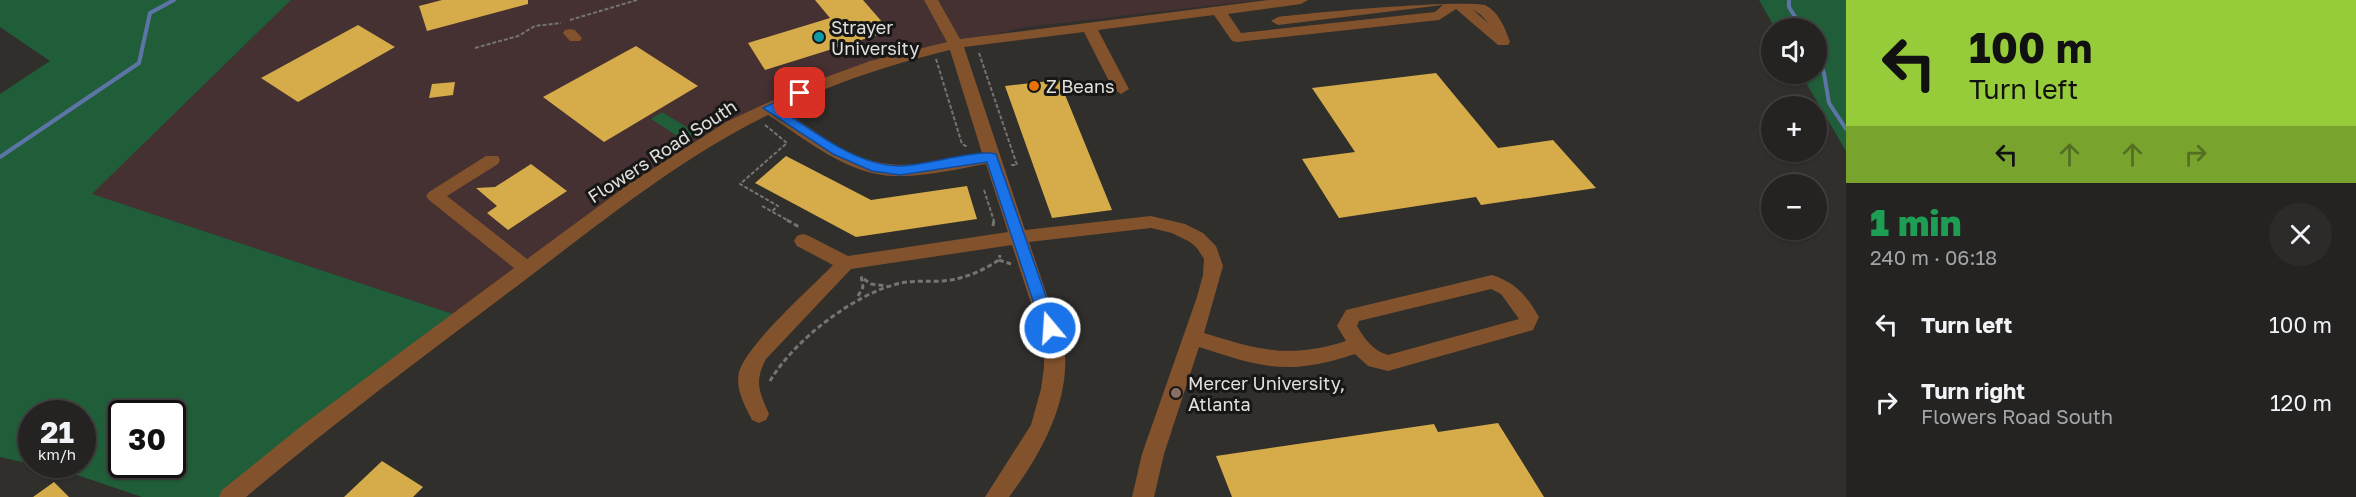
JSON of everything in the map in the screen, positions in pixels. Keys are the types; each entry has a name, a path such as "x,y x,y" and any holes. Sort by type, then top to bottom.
{"street":[{"path":"931,0 956,44 992,158 1046,314 1054,352 1055,372 1049,411 1029,453 996,497"},
{"name":"Flowers Road South","path":"230,497 311,430 635,188 732,126 767,116 815,86 875,64 956,44 1301,0"},
{"path":"1218,10 1237,38 1439,16 1452,6 1453,0"},
{"path":"1089,27 1121,89"},
{"path":"767,116 851,158 884,170 992,158"},
{"path":"492,160 435,196 526,268"},
{"path":"759,414 748,389 749,372 759,353 852,266 1019,237 1151,222 1166,224 1185,231 1208,249 1214,260 1213,276 1153,454 1143,497"},
{"path":"806,236 852,266"},
{"path":"1491,282 1508,289 1529,317 1526,325 1388,363 1375,360 1358,345 1347,326 1353,315 1491,282"},
{"path":"1193,337 1259,356 1298,360 1358,345"}],"path":[{"path":"475,48 518,36 535,26 554,25 638,0"},
{"path":"977,49 1017,165 1012,165 1016,176"},
{"path":"935,58 962,144 972,148"},
{"path":"767,116 787,143 740,184 777,206 771,211"},
{"path":"984,189 994,221 988,231"},
{"path":"762,206 806,236"},
{"path":"999,260 1000,250"},
{"path":"999,260 1008,264 1016,263"},
{"path":"770,381 796,350 837,311 857,298 890,287 923,280 952,280 971,276 999,260"},
{"path":"852,266 872,284 890,287"},
{"path":"857,298 864,279"}],"shaded area":[{"path":"291,0 1259,0 1026,27 910,53 753,110 465,318 91,194"}],"green space":[{"path":"0,0 291,0 92,194 465,318 225,497 142,497 86,478 96,478 96,400 18,400 18,461 0,457 0,94 50,61 0,27"},
{"path":"1759,0 1846,0 1846,151 1827,118 1827,96 1814,96 1807,84 1827,84 1827,18 1769,18"},
{"path":"662,112 696,133 685,141 651,119"}],"building":[{"path":"442,0 528,0 528,4 427,31 419,6"},
{"name":"Strayer University","path":"815,0 863,0 890,31 765,70 748,43 830,18"},
{"path":"358,25 395,47 298,102 261,78"},
{"path":"636,46 698,86 604,142 543,97"},
{"path":"1436,73 1498,148 1553,140 1596,188 1481,205 1476,197 1339,218 1302,159 1355,152 1312,88"},
{"path":"1059,80 1112,210 1052,218 1005,86"},
{"path":"455,82 453,95 429,98 432,84"},
{"path":"786,156 871,200 967,186 977,219 856,237 755,183"},
{"path":"531,164 567,191 508,230 487,213 497,206 476,188 495,187"},
{"path":"1498,423 1544,497 1232,497 1216,456 1434,424 1438,432"},
{"path":"382,461 423,487 413,497 344,497"},
{"path":"54,482 69,497 33,497"}],"waterway":[{"path":"0,157 139,63 150,13 174,0"},
{"path":"1789,0 1789,7 1796,18"},
{"path":"1826,84 1829,103 1846,129"}],"place":[{"name":"Strayer University","path":"819,37"},
{"name":"Z Beans","path":"1034,86"},
{"name":"Mercer University, Atlanta","path":"1176,393"}],"route":[{"path":"800,93 769,108 838,151 872,167 900,170 992,158 1050,328"}]}
